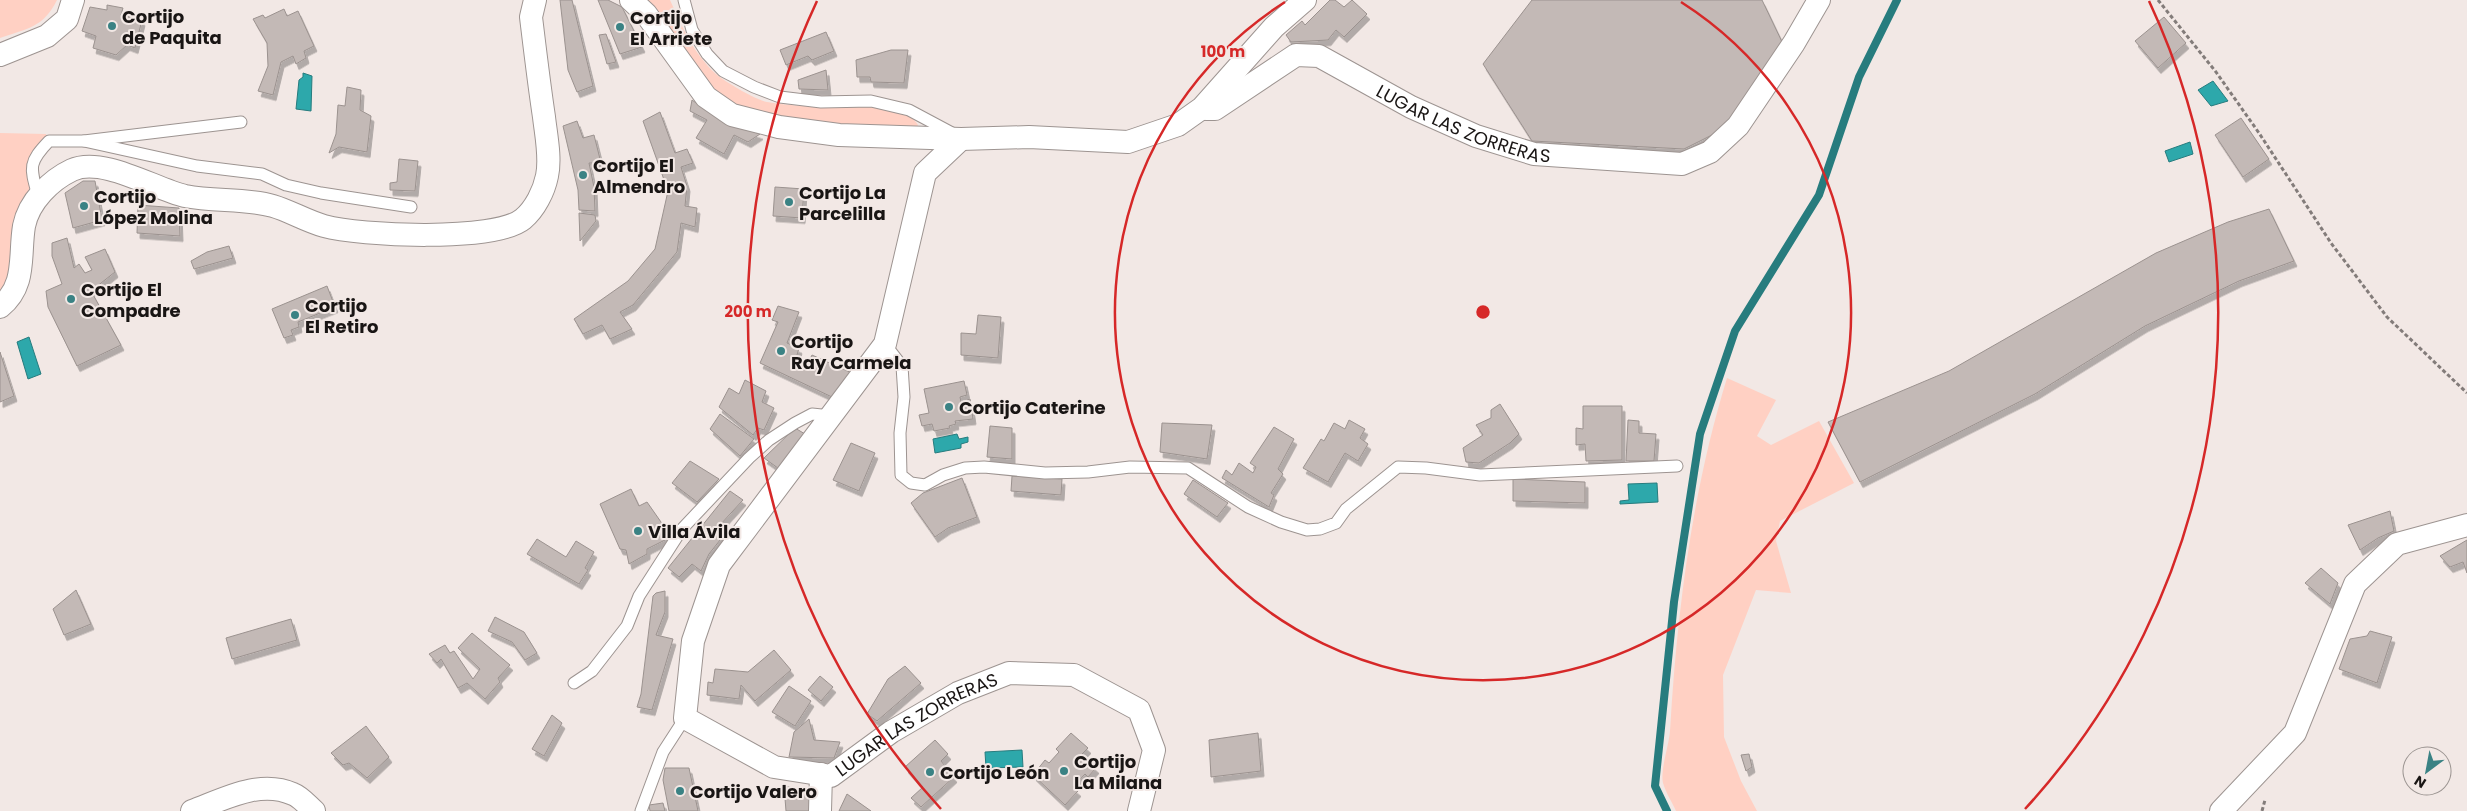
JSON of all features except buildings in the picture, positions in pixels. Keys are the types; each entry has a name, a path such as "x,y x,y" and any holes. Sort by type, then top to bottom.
{"street":[{"path":"0,55 47,36 67,19 73,0"},
{"path":"0,307 12,297 22,263 24,224 38,196 53,182 74,169 103,167 184,196 272,206 324,226 372,234 405,236 502,230 522,220 536,203 548,175 547,142 531,17 536,0"},
{"path":"631,0 646,14 706,97 732,115 779,127 839,135 961,139 1029,137 1128,142 1178,126 1202,108 1274,27 1305,0"},
{"name":"LUGAR LAS ZORRERAS","path":"1202,108 1215,109 1296,55 1319,56 1411,107 1476,136 1534,154 1682,164 1710,152 1738,126 1794,43 1819,0"},
{"path":"685,718 693,641 719,565 885,344 925,173 961,139"},
{"path":"2221,811 2295,732 2355,584 2397,544 2467,525"},
{"name":"LUGAR LAS ZORRERAS","path":"685,718 774,767 832,776 891,732 958,693 1009,673 1074,675 1140,710 1154,750 1139,811"},
{"name":"LUGAR LAS ZORRERAS","path":"820,811 821,774"},
{"path":"192,811 238,794 266,787 294,794 314,811"}],"lane":[{"path":"684,0 692,30 707,54 723,71 754,88 780,97 821,102 871,102 909,110 961,139"},
{"path":"38,196 32,172 34,156 49,142 84,141 241,122"},
{"path":"84,141 197,166 262,174 286,185 321,193 411,207"},
{"path":"885,344 902,366 904,397 899,457 901,475 911,483 925,485 943,475 965,468 984,467 1045,473 1088,472 1130,467 1188,468 1248,507 1281,522 1307,530 1320,529 1336,523 1346,509 1398,467 1426,468 1480,475 1676,466"},
{"path":"574,683 592,671 627,626 638,596 682,529 749,458 769,440 812,414 831,416"},
{"path":"641,811 663,752 685,718"}],"path":[{"path":"2158,0 2221,79 2331,243 2387,317 2467,393"}],"shaded area":[{"path":"0,0 57,0 46,16 34,26 0,38"},
{"path":"639,0 670,0 689,40 701,58 716,74 755,98 767,102 794,105 887,108 911,117 918,125 915,130 840,129 744,110 724,97 701,78"},
{"path":"0,133 46,134 47,137 31,154 29,189 17,220 14,264 0,295"},
{"path":"1727,378 1776,400 1757,436 1771,445 1819,421 1854,483 1780,521 1776,541 1791,593 1756,590 1723,675 1724,737 1741,781 1757,811 1676,811 1662,778 1670,731 1682,597 1695,508 1704,464"}],"water":[{"path":"303,73 312,76 311,111 296,109 299,80 303,77"},
{"path":"2213,81 2228,101 2211,106 2198,90"},
{"path":"2190,142 2193,154 2169,162 2165,151"},
{"path":"29,337 41,374 28,379 17,342"},
{"path":"957,434 959,439 968,437 968,442 961,444 961,448 935,453 933,439"},
{"path":"1657,483 1658,502 1620,504 1620,501 1629,500 1628,484"},
{"path":"1022,750 1023,767 986,768 985,752"}],"waterway":[{"path":"1667,811 1655,786 1674,602 1700,434 1735,331 1819,195 1859,77 1897,0"}],"place":[{"name":"Cortijo de Paquita","path":"112,26"},
{"name":"Cortijo El Arriete","path":"620,27"},
{"name":"Cortijo El Almendro","path":"583,175"},
{"name":"Cortijo La Parcelilla","path":"789,202"},
{"name":"Cortijo López Molina","path":"84,206"},
{"name":"Cortijo El Compadre","path":"71,299"},
{"name":"Cortijo El Retiro","path":"295,315"},
{"name":"Cortijo Ray Carmela","path":"781,351"},
{"name":"Cortijo Caterine","path":"949,407"},
{"name":"Villa Ávila","path":"638,531"},
{"name":"Cortijo La Milana","path":"1064,771"},
{"name":"Cortijo León","path":"930,772"},
{"name":"Cortijo Valero","path":"680,791"}]}
